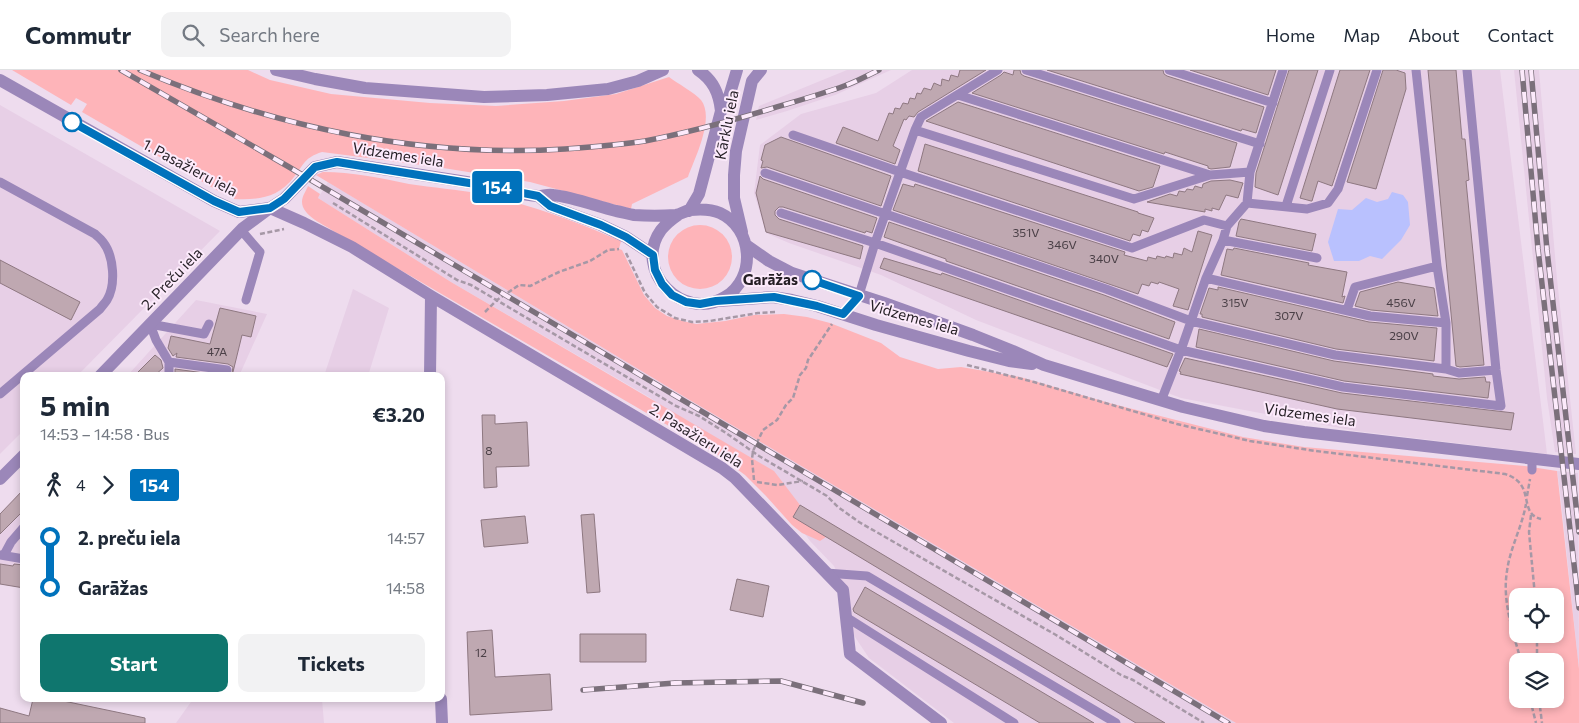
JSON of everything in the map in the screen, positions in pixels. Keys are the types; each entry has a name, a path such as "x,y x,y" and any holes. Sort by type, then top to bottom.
{"street":[{"path":"276,70 365,88 484,97 547,95 608,89 638,81 649,73 663,70"},
{"name":"Kārklu iela","path":"698,70 707,76 714,85 720,99 721,111"},
{"name":"Kārklu iela","path":"684,213 698,194 721,111 728,100 738,70"},
{"name":"Kārklu iela","path":"744,240 734,198 736,151 751,76 760,70"},
{"name":"1. Pasažieru iela","path":"0,80 214,201 239,212 270,208 304,222 352,247 431,296"},
{"name":"Vidzemes iela","path":"270,208 284,199 315,167 337,162 488,186 538,196 552,195 632,215 684,213 705,209 720,213 733,222 744,240 768,262 792,273 973,335 1044,365 1161,401 1224,418 1304,432 1532,464 1579,464"},
{"name":"Vidzemes iela","path":"538,196 550,206 601,225 626,237 653,255 655,270 662,284 672,295 686,302 700,304 774,297 817,306 838,318 876,325 969,351 1009,361 1044,365"},
{"name":"2. Preču iela","path":"104,372 242,230 270,208"},
{"path":"653,255 660,231 668,222 684,213"},
{"path":"716,301 735,289 742,279 747,257 744,240"},
{"path":"430,372 431,296"},
{"name":"2. Pasažieru iela","path":"431,296 722,468 735,478 843,590 850,654 941,723"},
{"path":"0,479 20,458"},
{"path":"441,702 442,723"}],"lane":[{"path":"838,318 859,296 875,243 920,117 998,70"},
{"path":"1026,70 1260,144"},
{"path":"1169,70 1273,103"},
{"path":"1161,401 1182,350 1206,278 1223,240 1227,226 1247,203 1250,172 1284,70"},
{"path":"1286,206 1330,70"},
{"path":"1247,203 1307,209 1328,203 1338,189 1377,70"},
{"path":"1416,70 1446,323 1446,369"},
{"path":"781,213 875,243 1182,350 1343,387 1501,406 1467,70"},
{"path":"958,95 1210,175"},
{"path":"915,130 1134,199 1210,175 1250,172"},
{"path":"793,135 1132,248 1204,220 1227,226"},
{"path":"764,173 1106,288 1191,321 1335,355 1446,369 1459,373 1496,370"},
{"path":"0,182 94,234 104,242 109,254 112,274 108,299 100,309 26,372"},
{"path":"242,230 260,252 246,300"},
{"path":"1223,240 1317,258"},
{"path":"1347,310 1356,287 1438,266"},
{"path":"1206,278 1370,316 1446,323"},
{"path":"150,324 204,334 209,324"},
{"path":"150,324 156,340 170,362 169,372"},
{"path":"170,362 227,370"},
{"path":"0,394 20,377"},
{"path":"20,532 2,555 20,558"},
{"path":"826,573 867,576 1116,723"},
{"path":"846,617 1014,723"}],"path":[{"path":"333,203 458,280 497,300 676,406 719,428 759,456 827,496 838,507 859,522 1056,635 1204,723"},
{"path":"478,324 481,317 497,300 519,285 530,286 559,272 590,261 608,250 623,248"},
{"path":"755,481 752,459 753,451 763,430 777,420 786,405 793,398 800,375 806,368 808,360 838,318"},
{"path":"1518,653 1509,617 1506,587 1507,571 1525,509 1532,464"},
{"path":"735,478 777,485 804,482"},
{"path":"1531,515 1530,540 1534,588"},
{"path":"1532,708 1536,723"},
{"path":"1540,708 1542,723"}],"shaded area":[{"path":"12,70 248,70 270,80 331,94 430,103 496,106 564,101 616,94 669,77 701,100 705,108 706,117 699,149 688,177 632,204 631,209 530,182 437,167 322,152 308,159 288,184 275,193 260,198 234,199 234,196 220,192 82,112 87,104 76,98 71,105"},
{"path":"847,70 891,70 835,95 756,120 759,106"},
{"path":"912,70 1500,70 1547,454 1356,431 1181,398 976,320 881,275 789,243 766,233 754,193 760,145 801,114 876,93"},
{"path":"1514,70 1539,70 1557,279 1576,454 1555,452 1547,398"},
{"path":"0,105 220,231 81,372 20,372 20,434 0,454"},
{"path":"323,172 355,174 481,194 534,208 586,227 621,241 619,249 622,250 644,295 655,308 667,316 683,321 696,324 754,315 784,314 807,317 830,323 881,343 900,357 938,369 961,367 1020,377 1109,403 1243,437 1304,447 1525,466 1557,471 1579,669 1579,723 1236,723 688,399 316,175"},
{"path":"328,182 688,399 1236,723 954,723 869,658 853,634 849,597 834,566 810,541 793,517 800,505 649,397 451,282 318,198"},
{"path":"308,186 320,194 318,198 451,282 774,471 800,505 793,517 826,537 820,541 802,533 792,525 745,475 712,451 315,220 303,207 302,202"},
{"path":"694,225 706,225 723,234 730,245 732,257 730,269 723,280 706,289 694,289 682,284 673,275 668,263 668,251 673,239 682,230"},
{"path":"353,289 389,308 369,372 325,372"},
{"path":"196,300 267,314 241,372 131,372"},
{"path":"1557,471 1578,473 1579,669 1560,491"},
{"path":"20,495 20,577 0,574 0,517"},
{"path":"191,702 322,702 324,723 176,723"}],"water":[{"path":"1392,192 1403,195 1408,202 1410,225 1401,240 1382,259 1370,256 1359,261 1334,261 1328,242 1338,209 1352,210 1366,198 1377,202 1388,199"}],"building":[{"path":"960,70 986,70 918,112 914,117 909,116 906,120 904,119 893,146 900,150 895,164 836,143 843,127 878,141 889,113 893,114 895,108 900,109 903,103 908,104 910,98 915,99 917,93 921,94 924,88 931,90 934,83 941,86 942,79 949,81 951,75 958,77"},
{"path":"1014,70 1020,70 1024,76 1237,143 1230,167 1211,169 1208,166 1165,152 1164,154 972,93 1004,72 1013,75"},
{"path":"1047,70 1163,70 1167,76 1264,107 1256,133 1242,129 1241,131"},
{"path":"1190,70 1276,70 1268,95"},
{"path":"1289,70 1318,70 1278,195 1255,187 1256,173"},
{"path":"1340,70 1370,70 1332,186 1318,181 1311,201 1300,198"},
{"path":"1383,70 1396,70 1405,73 1406,89 1376,189 1347,182"},
{"path":"1428,70 1456,70 1462,139 1465,139 1469,180 1466,181 1484,365 1456,366"},
{"path":"958,102 1160,166 1153,187 1139,191 926,121"},
{"path":"781,137 891,176 881,206 767,167 761,168 765,145"},
{"path":"925,144 1154,218 1148,232 1142,230 1140,236 1133,234 1130,241 918,171"},
{"path":"760,176 763,179 877,218 872,233 866,231 865,233 783,207 779,207 775,211 775,215 779,219 863,246 860,259 766,232 756,193"},
{"path":"1230,180 1243,183 1238,198 1226,195 1219,210 1205,209 1205,212 1147,202 1170,194 1177,196 1179,191 1193,190 1195,186 1202,188 1203,184 1211,181"},
{"path":"903,184 914,187 915,184 1125,252 1124,255 1147,261 1148,257 1156,259 1157,256 1165,258 1166,256 1173,258 1174,253 1182,255 1184,248 1192,252 1198,231 1212,235 1188,310 1173,306 1179,289 1159,282 1158,284 1151,282 1149,286 1142,284 1138,294 893,210"},
{"path":"1241,219 1316,234 1312,251 1236,236"},
{"path":"889,222 1104,295 1175,322 1169,339 946,261 946,259 884,237"},
{"path":"1234,248 1347,272 1342,297 1345,296 1343,303 1221,275 1227,249 1233,250"},
{"path":"884,258 941,275 942,273 1173,354 1167,367 880,268"},
{"path":"0,260 80,302 71,320 0,283"},
{"path":"1398,282 1434,288 1438,316 1371,310 1355,306 1360,292"},
{"path":"1218,287 1369,322 1437,328 1434,361 1336,349 1202,317 1202,314 1200,314 1209,288 1218,290"},
{"path":"220,308 256,316 251,337 242,335 233,372 233,367 228,364 176,357 177,353 173,356 168,348 171,336 210,344"},
{"path":"1199,329 1334,361 1459,379 1485,377 1486,382 1490,382 1488,398 1344,381 1196,347"},
{"path":"155,355 161,360 163,368 158,372 138,372"},
{"path":"1185,358 1342,393 1514,413 1511,430 1337,409 1180,374 1181,372 1179,371"},
{"path":"175,369 197,372 175,372"},
{"path":"482,415 495,415 495,424 527,422 529,466 496,467 497,487 484,488"},
{"path":"20,493 20,514 0,534 0,514"},
{"path":"800,505 1165,723 1136,723 793,517"},
{"path":"594,514 600,592 587,593 581,515"},
{"path":"525,516 528,543 484,547 481,520"},
{"path":"0,564 13,566 14,564 20,565 20,587 0,584"},
{"path":"737,579 769,586 763,617 730,610"},
{"path":"865,587 1094,723 1040,723 854,612 853,609"},
{"path":"492,630 495,677 550,674 552,710 470,715 467,632"},
{"path":"580,634 646,634 646,662 580,662"},
{"path":"32,702 68,702 145,718 145,723 0,723 0,708 29,716"}],"railway":[{"path":"121,70 289,167 1228,723"},
{"path":"140,70 242,108 348,134 402,143 510,151 595,147 660,138 722,123 816,95 848,84 879,70"},
{"path":"1522,70 1538,249 1579,608"},
{"path":"1531,70 1547,250 1579,532"},
{"path":"583,690 675,683 781,681 863,703"}],"bus line":[{"name":"154","path":"72,122 214,201 239,212 270,208 284,199 315,167 337,162 488,186 538,196 550,206 601,225 626,237 653,255 655,270 662,284 672,295 686,302 700,304 774,297 817,306 843,314 859,296 812,280"}],"place":[{"name":"Garāžas","path":"812,280"}]}
